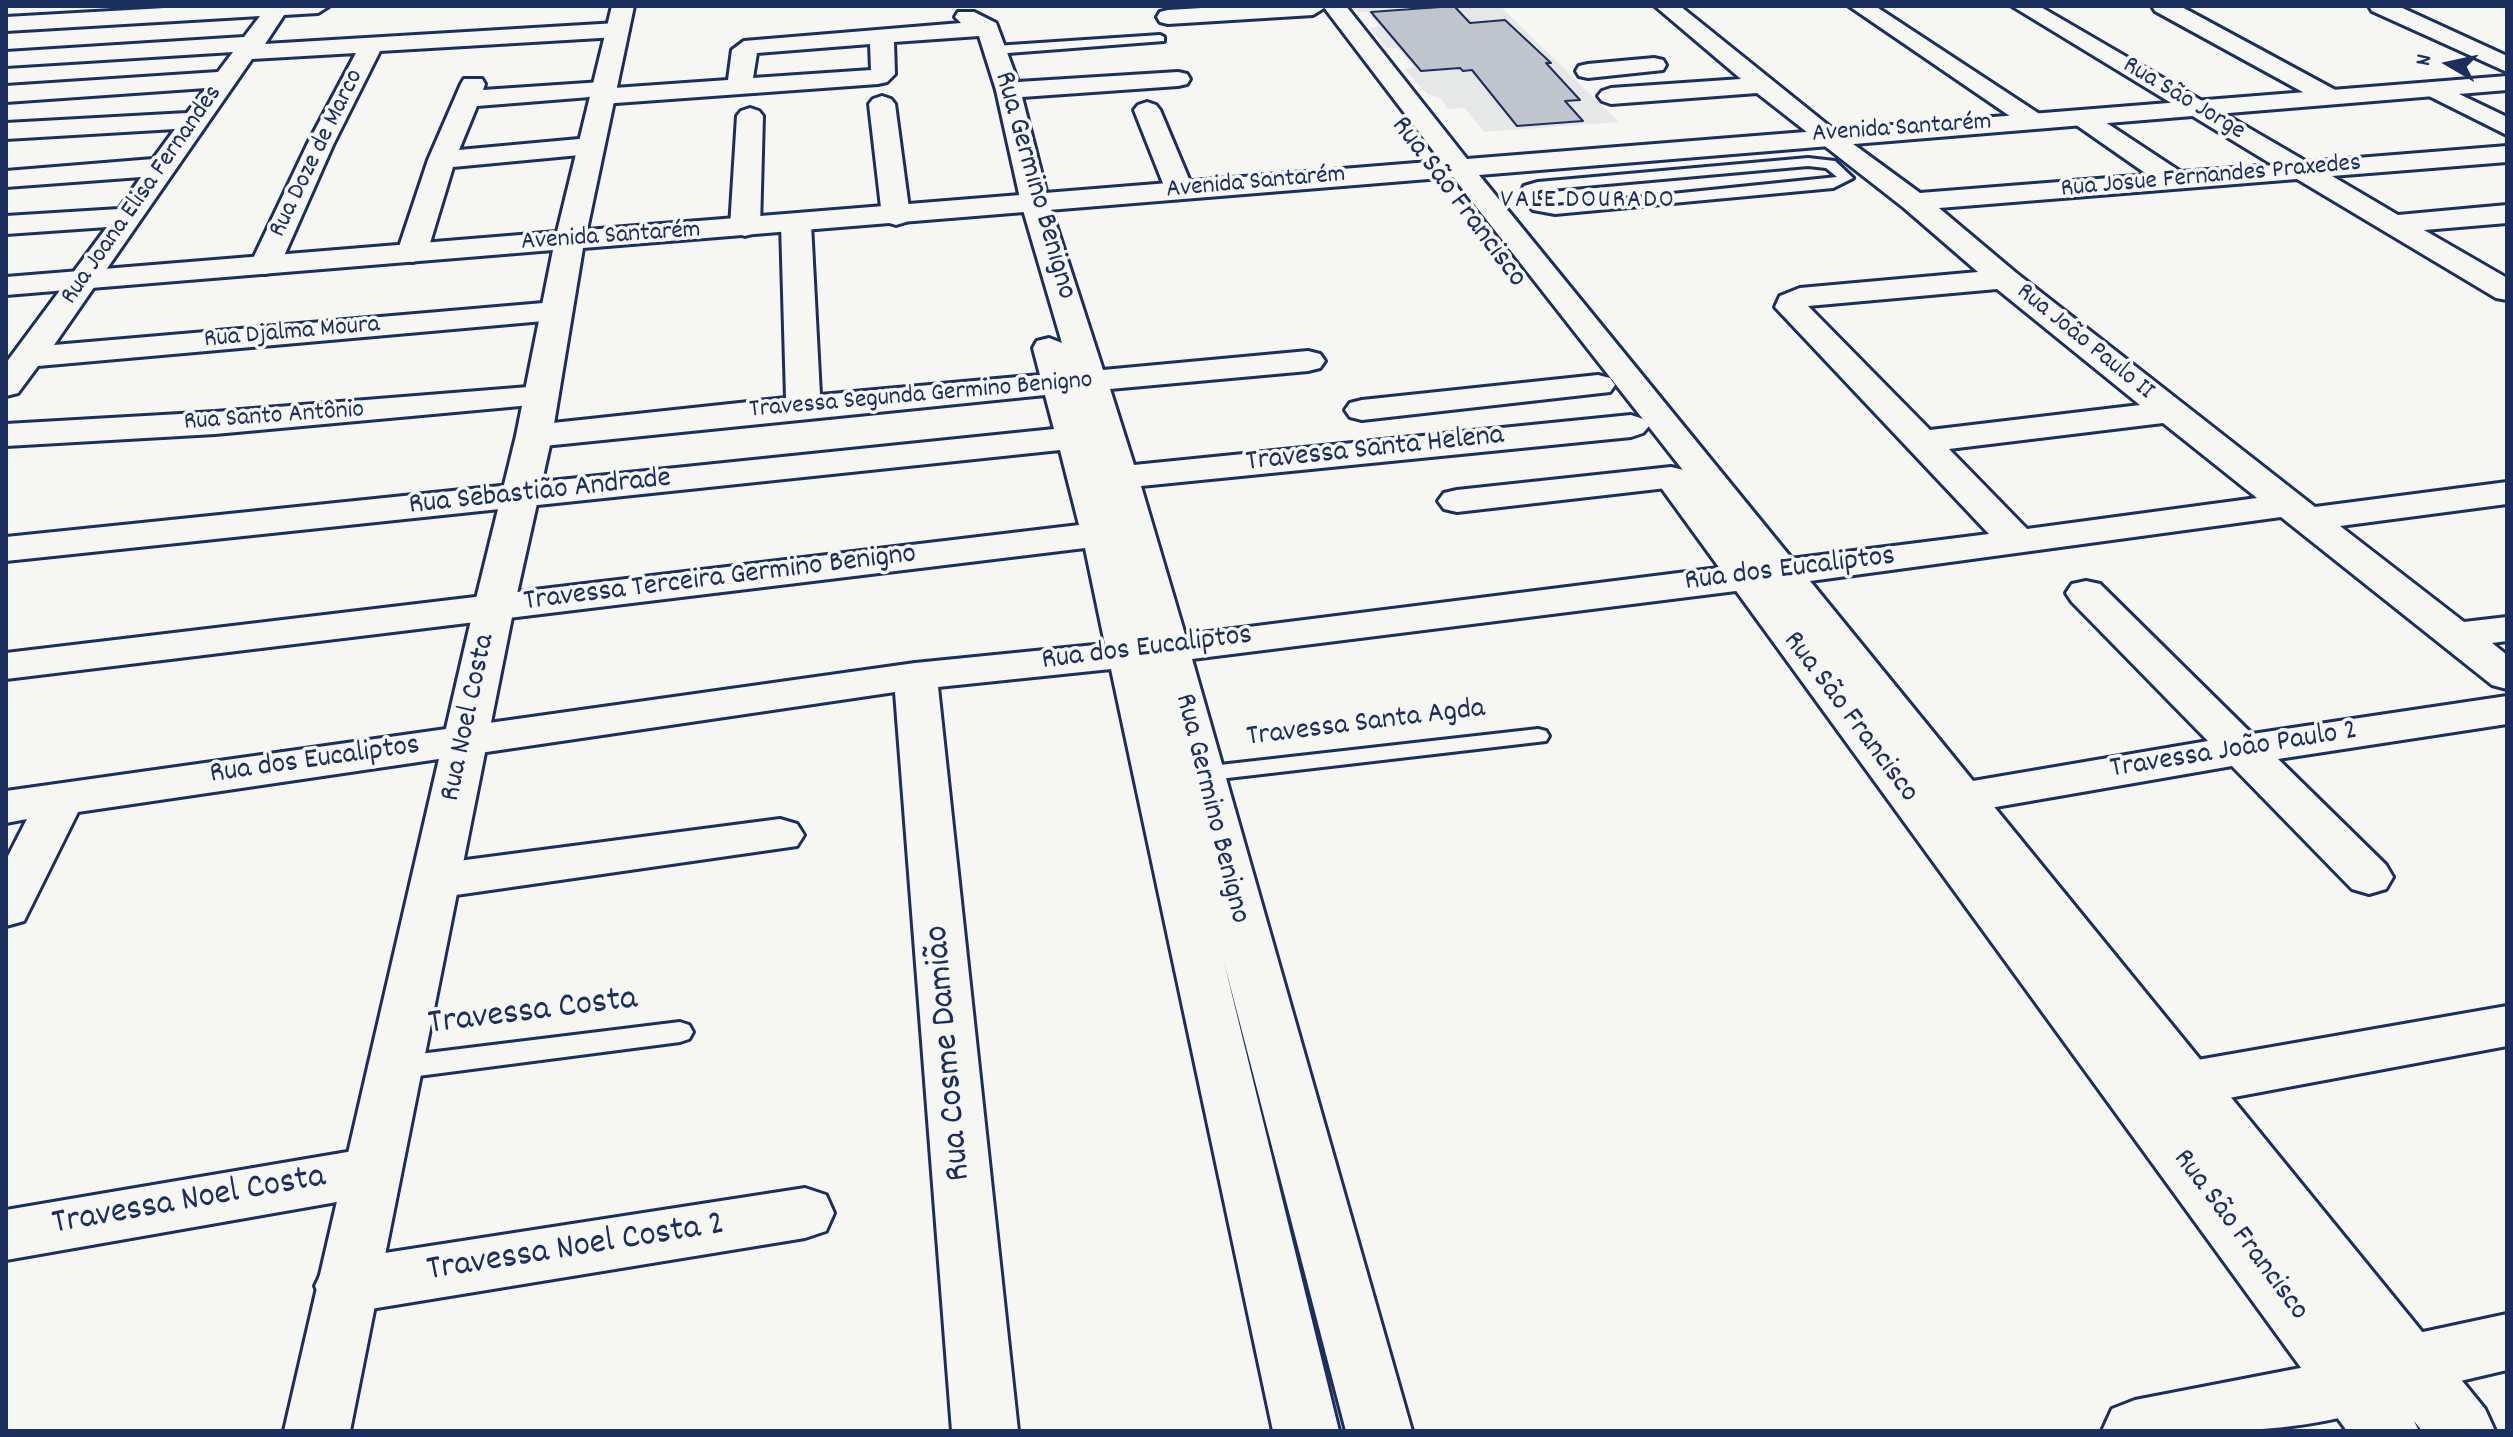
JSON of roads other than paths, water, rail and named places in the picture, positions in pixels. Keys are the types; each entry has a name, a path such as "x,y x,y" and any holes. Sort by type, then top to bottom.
{"street":[{"path":"6,24 318,6"},
{"name":"Rua João Paulo II","path":"1666,6 1825,136 1914,202 2004,279 2170,412 2507,676"},
{"path":"1860,6 2032,120"},
{"name":"Rua São Jorge","path":"2023,6 2504,288"},
{"path":"2163,6 2330,97"},
{"path":"2380,6 2507,65"},
{"path":"2401,6 2507,54"},
{"name":"Rua Joana Elisa Fernandes","path":"14,375 86,280 169,155 278,7"},
{"path":"1164,28 1320,7"},
{"name":"Rua São Francisco","path":"1320,7 1444,167 1700,467 1762,575 2382,1394 2462,1431"},
{"path":"6,59 372,44 620,18"},
{"name":"Rua Noel Costa","path":"317,1431 537,416 590,146 620,18"},
{"path":"2463,34 2492,31"},
{"path":"740,86 744,50 748,47 882,37 981,37 1178,79"},
{"path":"412,253 442,160 469,92 602,92 881,76 882,37"},
{"name":"Rua Germino Benigno","path":"981,37 1020,205 1075,383 1120,477 1149,651 1306,1431"},
{"name":"Rua Germino Benigno","path":"981,37 1020,205"},
{"name":"Rua Doze de Marco","path":"265,265 320,145 372,44"},
{"path":"1588,71 1732,58"},
{"path":"6,94 225,79"},
{"name":"Avenida Santarém","path":"6,286 896,216 1578,156 1643,168 1825,136 2507,83"},
{"path":"1611,96 1764,85"},
{"path":"2434,89 2507,127"},
{"path":"882,104 896,216"},
{"path":"1147,110 1180,191"},
{"path":"745,227 750,116"},
{"path":"2081,117 2176,181"},
{"path":"6,131 194,120"},
{"path":"442,160 590,146"},
{"name":"Rua Josue Fernandes Praxedes","path":"1914,202 2507,154"},
{"path":"6,155 169,155"},
{"path":"6,179 169,155"},
{"name":"Rua São Francisco","path":"1444,167 1518,285 1671,478 1961,798 2186,1084 2382,1394"},
{"path":"2394,224 2507,214"},
{"path":"6,225 129,217"},
{"path":"796,224 803,407"},
{"path":"2004,279 1800,297 1791,303 1791,307 2019,542"},
{"name":"Rua Djalma Moura","path":"14,375 555,312"},
{"name":"Travessa Segunda Germino Benigno","path":"537,416 803,407 1308,361"},
{"name":"Rua Germino Benigno","path":"1075,383 1074,438 1101,534 1202,774 1237,914 1379,1431"},
{"path":"1362,410 1598,385"},
{"path":"1922,442 2170,412"},
{"name":"Rua Santo Antônio","path":"6,435 215,423 537,416"},
{"name":"Travessa Santa Helena","path":"1120,477 1631,426"},
{"name":"Rua Sebastião Andrade","path":"6,549 1074,438"},
{"path":"1457,501 1671,478"},
{"name":"Rua dos Eucaliptos","path":"6,807 915,676 1149,651 2019,542 2507,493"},
{"name":"Travessa Terceira Germino Benigno","path":"6,666 1101,534"},
{"path":"2086,593 2369,877"},
{"path":"2457,635 2507,629"},
{"name":"Rua Cosme Damião","path":"915,676 985,1431"},
{"name":"Travessa João Paulo 2","path":"1961,798 2240,750 2507,710"},
{"path":"6,908 62,797"},
{"path":"435,881 780,835"},
{"path":"2186,1084 2507,1026"},
{"name":"Travessa Noel Costa","path":"6,1235 371,1172"},
{"name":"Travessa Noel Costa 2","path":"346,1286 805,1213"},
{"path":"2135,1431 2382,1394 2507,1342"}],"lane":[{"path":"981,37 1164,28"},
{"path":"1808,162 1830,164 1846,178 1833,184 1555,210 1538,207 1527,194 1529,189 1538,186 1643,168 1808,162"},
{"name":"Travessa Santa Agda","path":"1202,774 1538,736"},
{"name":"Travessa Costa","path":"394,1068 680,1032"}],"district":[{"name":"VALE DOURADO","path":"1588,202"}]}
